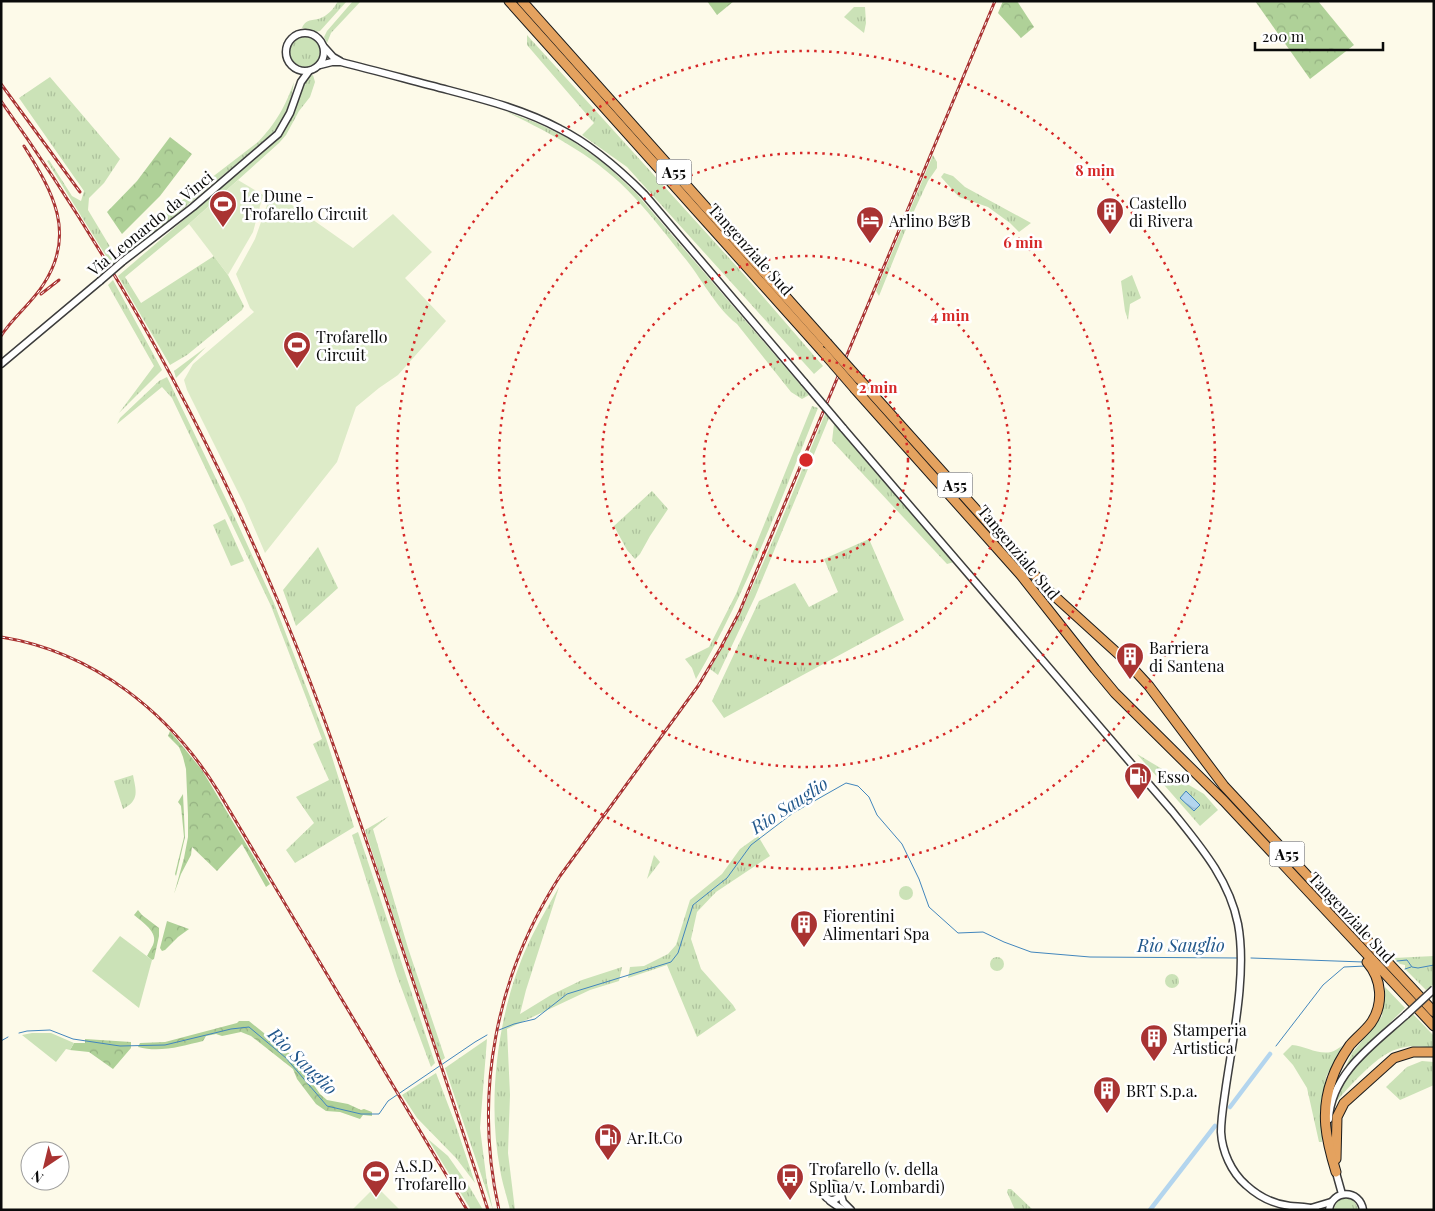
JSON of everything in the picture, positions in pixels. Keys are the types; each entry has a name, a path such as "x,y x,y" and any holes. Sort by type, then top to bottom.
{"highway":[{"name":"Tangenziale Sud","path":"509,1 1020,574 1115,693 1224,801 1434,1026"},
{"name":"Tangenziale Sud","path":"522,1 1050,592 1126,661 1149,686 1224,786 1434,1012"},
{"path":"1336,1172 1326,1136 1325,1119 1329,1089 1346,1050 1374,1018 1379,1000 1376,974 1360,954 1352,939"},
{"path":"1418,995 1434,1006"},
{"path":"1336,1172 1336,1127 1339,1112 1344,1103 1394,1058 1413,1052 1434,1052"}],"street":[{"path":"298,90 297,74 289,63 286,51 290,40 295,36 306,33 313,35 318,38 333,57 341,62"},
{"path":"320,65 323,60 324,47"},
{"path":"294,68 301,71 309,71 320,65 341,62 487,100 524,113 560,129 588,146 618,168 644,194 1172,811 1215,866 1233,904 1238,923 1241,952 1240,984 1221,1131 1226,1157 1238,1177 1257,1194 1282,1205 1313,1209 1331,1202 1338,1195 1347,1193 1357,1197 1363,1210"},
{"name":"Via Leonardo da Vinci","path":"1,364 122,262 193,207 270,141 285,123 295,102 301,82 309,71"},
{"path":"1342,1194 1330,1136 1329,1116 1338,1086 1357,1060 1434,989"},
{"path":"843,1210 825,1198 825,1188 829,1184 835,1184 839,1187 843,1202 851,1210"},
{"path":"830,1201 838,1199 840,1195"},
{"path":"1329,1210 1331,1202"}],"green space":[{"path":"338,1 347,1 320,31 315,32 302,28 306,22 327,14"},
{"path":"353,1 361,1 331,33 327,43 324,37 327,31"},
{"path":"707,1 734,1 717,15"},
{"path":"1003,1 1017,1 1034,27 1021,38 998,13"},
{"path":"1255,1 1318,1 1354,45 1310,79"},
{"path":"854,7 865,7 866,23 864,33 844,17"},
{"path":"527,35 739,269 823,366 814,374 627,167 582,135 594,123 527,45"},
{"path":"305,37 311,38 319,46 319,58 311,66 305,67 299,66 291,58 290,52 291,46 299,38"},
{"path":"313,75 315,82 310,97 279,143 189,224 125,277 141,303 214,256 228,275 244,306 242,310 187,355 170,365 118,276 276,141 291,119 303,82 307,77"},
{"path":"50,77 120,159 104,183 89,198 88,210 115,255 131,245 129,241 258,142 279,114 294,82 287,110 271,135 135,249 120,261 111,264 47,161 49,160 72,196 81,201 84,191 19,98"},
{"path":"505,111 537,123 568,138 603,162 636,193 809,395 802,399 791,392 737,324 715,301 690,264 641,204 620,183 606,170 574,148"},
{"path":"170,137 192,154 160,196 122,234 107,212 137,181"},
{"path":"933,155 937,162 937,168 928,181 908,224 879,296 876,291"},
{"path":"944,173 953,176 965,187 1031,223 1019,232 988,207 959,197 941,177"},
{"name":"Le Dune - Trofarello Circuit","path":"238,180 263,195 253,232 228,275 189,224"},
{"name":"Trofarello Circuit","path":"272,191 353,248 393,214 432,252 405,278 446,321 398,375 356,407 337,462 265,553 244,504 187,390 184,380 193,364 254,312 250,308 236,274 255,239"},
{"path":"1132,275 1141,298 1130,304 1128,320 1121,281"},
{"path":"113,280 162,370 119,413 154,366 108,285"},
{"path":"206,347 176,378 174,371"},
{"path":"167,377 274,603 326,738 354,827 295,863 286,850 314,823 296,797 329,780 313,744 322,739 271,606 172,398 162,387 117,424 120,418 159,381"},
{"path":"812,406 818,408 762,546 731,613 696,679 692,668 685,659 709,647 736,594"},
{"path":"825,414 829,418 755,597 718,675 710,669 758,575"},
{"path":"834,424 954,562 947,564 832,441"},
{"path":"652,491 668,509 635,559 627,550 614,526"},
{"path":"225,519 244,561 231,566 213,525"},
{"path":"869,539 904,620 724,718 712,701 759,601 795,583 809,607 838,592 824,559"},
{"path":"318,547 338,588 296,626 283,590"},
{"path":"170,731 202,770 270,884 266,887 242,844 217,871 192,847 191,855 181,874 174,894 188,837 188,815 186,769 179,747 168,736"},
{"path":"1137,754 1204,794 1218,810 1200,826"},
{"path":"133,775 136,795 132,802 123,809 114,781"},
{"path":"183,794 185,837 176,876 184,837 181,806 178,802"},
{"path":"389,816 373,829 408,948 445,1058 441,1061 365,830"},
{"path":"358,832 435,1063 431,1067 397,976 352,835"},
{"path":"758,836 770,856 716,892 697,912 691,939 701,969 736,1010 697,1037 667,965 628,978 630,967 644,966 668,954 676,945 690,900 722,874 740,849"},
{"path":"654,855 660,862 647,879"},
{"path":"903,886 909,886 913,893 909,900 903,900 899,896 899,890"},
{"path":"559,887 520,1014 551,995 582,980 622,967 619,981 590,990 507,1029 510,1095 508,1153 515,1210 510,1210 501,1174 496,1140 494,1110 498,1049 504,1018 521,960"},
{"path":"138,910 159,928 154,959 152,960 147,956 153,945 154,936 149,928 134,915"},
{"path":"167,921 189,929 162,951 160,948"},
{"path":"120,936 152,960 139,1008 92,971"},
{"path":"1434,956 1434,984 1426,990 1405,969 1405,965 1400,964 1394,958"},
{"path":"994,957 1000,957 1004,964 1000,971 994,971 990,967 990,961"},
{"path":"1169,974 1175,974 1179,981 1175,988 1169,988 1165,984 1165,978"},
{"path":"1385,987 1405,1008 1344,1070 1352,1053 1382,1016"},
{"path":"1413,1014 1434,1036 1434,1048 1413,1046 1389,1052 1362,1074 1336,1102 1340,1089 1357,1065"},
{"path":"239,1021 249,1021 290,1054 303,1067 320,1094 327,1100 348,1104 361,1110 364,1109 372,1112 372,1116 363,1115 360,1119 340,1112 326,1111 316,1104 297,1079 293,1069 251,1036 241,1032 222,1036 216,1034 206,1036 203,1041 171,1048 146,1049 138,1047 140,1043 165,1042"},
{"path":"51,1033 74,1043 70,1050 66,1049 56,1062 22,1035"},
{"path":"85,1039 131,1042 131,1048 113,1069 89,1052 70,1050 74,1043 85,1043"},
{"path":"487,1039 480,1128 487,1183 493,1210 445,1068"},
{"path":"1292,1045 1326,1053 1342,1046 1326,1077 1321,1116 1322,1142 1319,1142 1307,1088 1293,1065 1283,1054"},
{"path":"1422,1061 1434,1062 1434,1085 1400,1100 1386,1087 1407,1067"},
{"path":"436,1073 475,1183 456,1158 417,1118 402,1095"},
{"path":"428,1139 448,1156 483,1210 471,1210"},
{"name":"A.S.D. Trofarello","path":"376,1186 400,1210 352,1210"},
{"path":"1008,1189 1011,1189 1033,1210 1015,1210 1007,1192"},
{"path":"1346,1197 1354,1201 1359,1210 1333,1210 1338,1200"}],"water":[{"path":"1186,791 1200,805 1194,811 1180,798"}],"waterway":[{"name":"Rio Sauglio","path":"499,1030 535,1019 567,994 671,962 678,953 693,905 727,878 751,845 793,813 846,783 858,786 869,797 877,815 902,844 919,879 929,907 958,933 983,932 1031,952 1090,957 1237,958"},
{"name":"Rio Sauglio","path":"1251,958 1363,962"},
{"name":"Rio Sauglio","path":"1397,961 1407,960 1412,967 1418,968 1434,965"},
{"path":"1276,1046 1323,985 1344,967 1366,966"},
{"name":"Rio Sauglio","path":"1405,969 1411,967"},
{"name":"Rio Sauglio","path":"19,1033 50,1030 73,1039 120,1046 165,1045 231,1029 249,1027 286,1058 327,1106 361,1114 379,1114 388,1101 487,1035"},
{"name":"Rio Sauglio","path":"1,1041 8,1037"},
{"path":"1230,1107 1270,1054"},
{"path":"1150,1210 1215,1126"}],"railway":[{"path":"499,1210 492,1166 489,1123 490,1079 496,1037 506,995 520,954 538,914 560,876 698,686 739,613 995,1"},
{"path":"1,84 80,192"},
{"path":"1,101 41,159 116,278 184,401 246,528 304,665 332,740 488,1210"},
{"path":"1,336 43,285 53,266 58,248 60,231 52,197 24,146"},
{"path":"41,294 59,280"},
{"path":"1,637 35,645 67,656 98,672 126,690 153,712 177,736 199,763 218,791 467,1210"}],"place":[{"name":"Le Dune - Trofarello Circuit","path":"223,228"},
{"name":"Castello di Rivera","path":"1110,235"},
{"name":"Arlino B&B","path":"870,244"},
{"name":"Trofarello Circuit","path":"297,369"},
{"name":"Barriera di Santena","path":"1130,680"},
{"name":"Esso","path":"1138,800"},
{"name":"Fiorentini Alimentari Spa","path":"804,948"},
{"name":"Stamperia Artistica","path":"1154,1062"},
{"name":"BRT S.p.a.","path":"1107,1114"},
{"name":"Ar.It.Co","path":"608,1161"},
{"name":"A.S.D. Trofarello","path":"376,1198"},
{"name":"Trofarello (v. della Splua/v. Lombardi)","path":"790,1201"}]}
